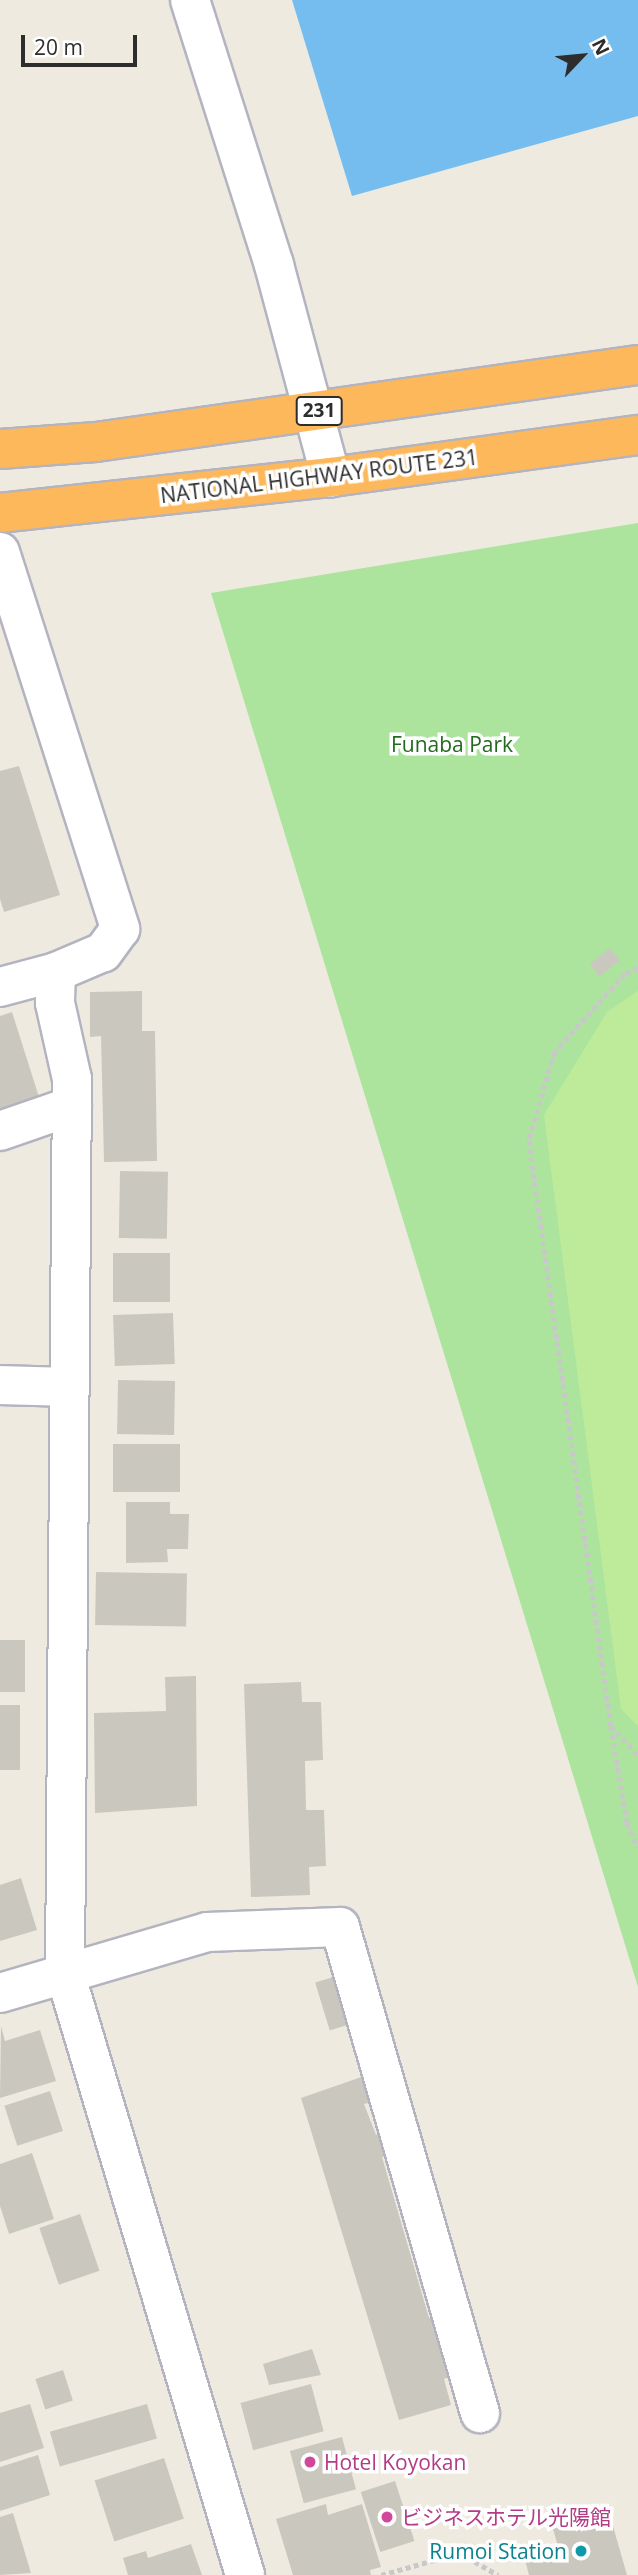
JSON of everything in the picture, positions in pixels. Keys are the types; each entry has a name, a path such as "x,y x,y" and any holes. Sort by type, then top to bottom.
{"highway":[{"name":"231","path":"0,449 96,442 638,365"},
{"name":"NATIONAL HIGHWAY ROUTE 231","path":"0,513 331,477 638,435"}],"street":[{"path":"190,0 274,265 331,477"},
{"path":"0,552 120,929 103,952 56,972 0,988"},
{"path":"56,972 55,1003 72,1092 65,1973 245,2575"},
{"path":"0,1131 72,1092"},
{"path":"0,1385 70,1387"},
{"path":"0,1993 207,1932 340,1927 480,2413"}],"path":[{"path":"638,968 625,974 555,1052 528,1140 611,1726 627,1823 638,1848"},
{"path":"611,1726 638,1755"},
{"path":"381,2575 460,2553 498,2575"}],"green space":[{"name":"Funaba Park","path":"638,523 638,1987 211,593"},
{"path":"638,991 638,1726 621,1709 544,1115 607,1012"}],"water":[{"path":"292,0 638,0 638,116 352,196"}],"building":[{"path":"19,766 60,895 4,912 0,899 0,771"},
{"path":"610,948 620,961 599,977 590,964"},
{"path":"142,991 142,1031 155,1031 157,1161 104,1162 101,1036 90,1037 90,992"},
{"path":"12,1012 39,1097 0,1109 0,1016"},
{"path":"120,1171 168,1172 167,1239 119,1238"},
{"path":"113,1253 170,1253 170,1302 113,1302"},
{"path":"173,1313 175,1364 115,1366 113,1315"},
{"path":"118,1380 175,1381 174,1435 117,1434"},
{"path":"113,1444 180,1444 180,1492 113,1492"},
{"path":"126,1502 170,1502 170,1514 189,1514 188,1549 167,1549 168,1562 126,1563"},
{"path":"96,1572 187,1574 186,1627 95,1625"},
{"path":"0,1640 25,1640 25,1692 0,1692"},
{"path":"196,1676 197,1806 95,1813 94,1713 166,1711 165,1677"},
{"path":"301,1682 302,1702 321,1702 323,1760 305,1761 306,1810 324,1810 326,1866 309,1867 310,1895 251,1897 244,1684"},
{"path":"0,1705 20,1705 20,1770 0,1770"},
{"path":"21,1878 37,1930 0,1941 0,1885"},
{"path":"340,1975 355,2023 330,2030 315,1983"},
{"path":"1,2026 5,2041 40,2030 56,2081 0,2098"},
{"path":"370,2074 377,2101 364,2104 376,2135 385,2132 392,2154 382,2157 429,2318 441,2314 457,2374 444,2379 451,2405 399,2420 301,2098"},
{"path":"50,2091 63,2131 17,2146 4,2106"},
{"path":"32,2153 54,2219 9,2234 0,2206 0,2164"},
{"path":"80,2214 100,2271 59,2285 39,2228"},
{"path":"312,2349 321,2375 269,2385 263,2364"},
{"path":"63,2370 73,2400 45,2409 35,2379"},
{"path":"311,2384 324,2431 253,2450 240,2403"},
{"path":"30,2404 44,2448 0,2462 0,2413"},
{"path":"147,2404 157,2439 60,2466 50,2432"},
{"path":"342,2437 356,2489 304,2503 290,2451"},
{"path":"38,2455 50,2495 0,2511 0,2467"},
{"path":"164,2458 184,2519 114,2541 95,2481"},
{"path":"395,2481 414,2541 380,2552 361,2492"},
{"path":"326,2504 328,2515 362,2504 381,2567 370,2570 371,2575 293,2575 276,2519"},
{"path":"13,2513 31,2573 0,2575 0,2517"},
{"name":"Rumoi Station","path":"593,2517 597,2531 613,2526 627,2575 529,2575 524,2556 558,2546 553,2529"},
{"path":"191,2544 202,2575 128,2575 123,2558 146,2551 148,2558"}],"place":[{"name":"Hotel Koyokan","path":"310,2462"},
{"name":"ビジネスホテル光陽館","path":"387,2517"},
{"name":"Rumoi Station","path":"581,2551"}]}
